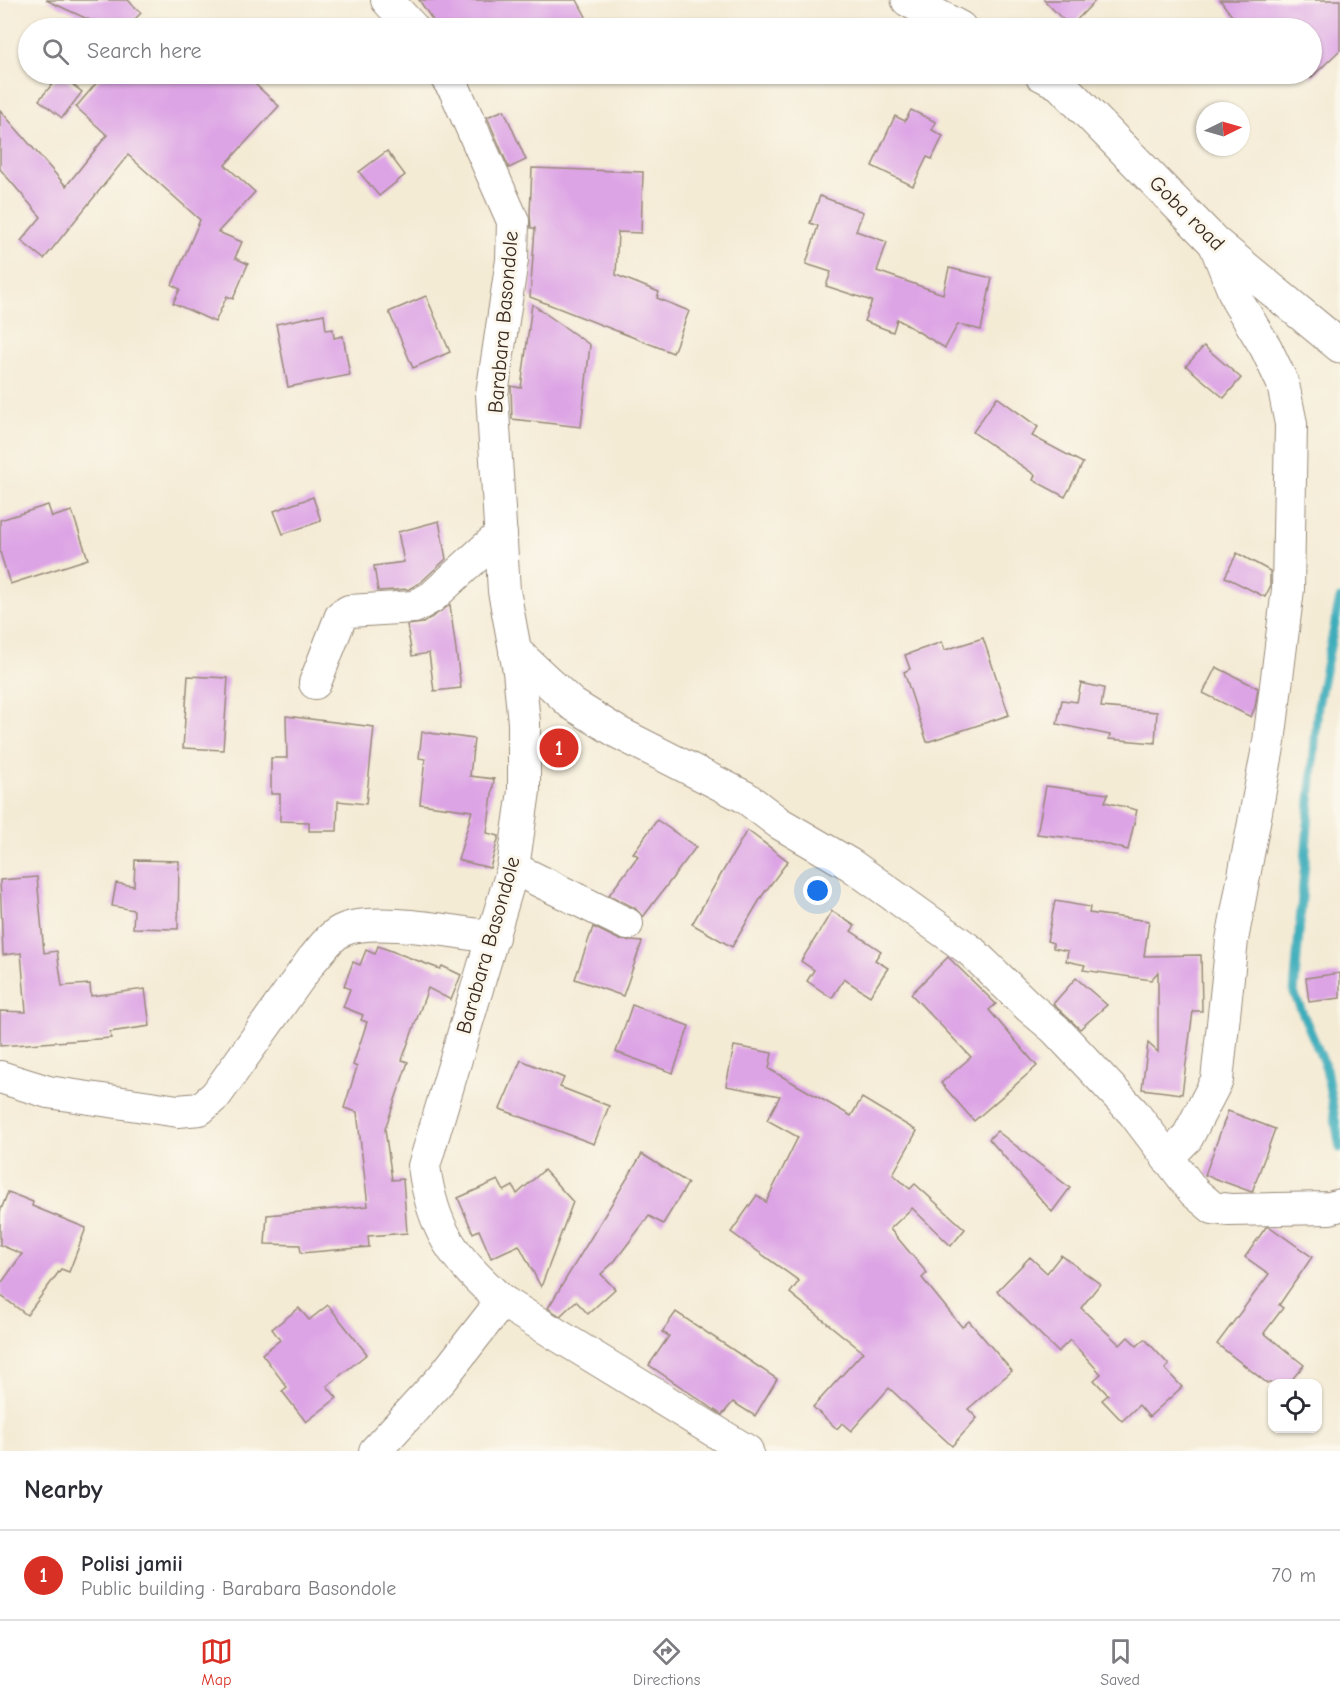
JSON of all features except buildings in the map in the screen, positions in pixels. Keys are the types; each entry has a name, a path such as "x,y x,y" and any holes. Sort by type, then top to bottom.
{"main road":[{"path":"908,0 941,18"},
{"name":"Goba road","path":"1060,84 1214,242 1340,346"}],"street":[{"path":"387,0 404,18"},
{"name":"Barabara Basondole","path":"450,84 465,111 513,221 512,260 492,394 504,591 515,651 524,723 524,791 513,868 433,1129 424,1166 433,1213 450,1248 467,1270 502,1301 747,1451"},
{"path":"1167,1158 1187,1138 1216,1080 1232,940 1269,742 1288,589 1291,424 1283,384 1238,302 1214,242"},
{"path":"315,682 341,616 349,611 414,607 432,597 501,534"},
{"path":"515,651 572,704 619,734 745,797 779,823 860,871 971,951 1055,1029 1133,1112 1194,1192 1213,1208 1230,1210 1330,1208 1340,1205"},
{"path":"513,868 627,924"},
{"path":"0,1077 48,1092 178,1110 200,1109 216,1095 312,960 330,940 343,930 380,924 493,937"},
{"path":"375,1451 442,1378 502,1301"}],"waterway":[{"path":"1340,599 1318,705 1294,993 1326,1068 1340,1148"}],"place":[{"name":"Polisi jamii","path":"559,748"}]}
